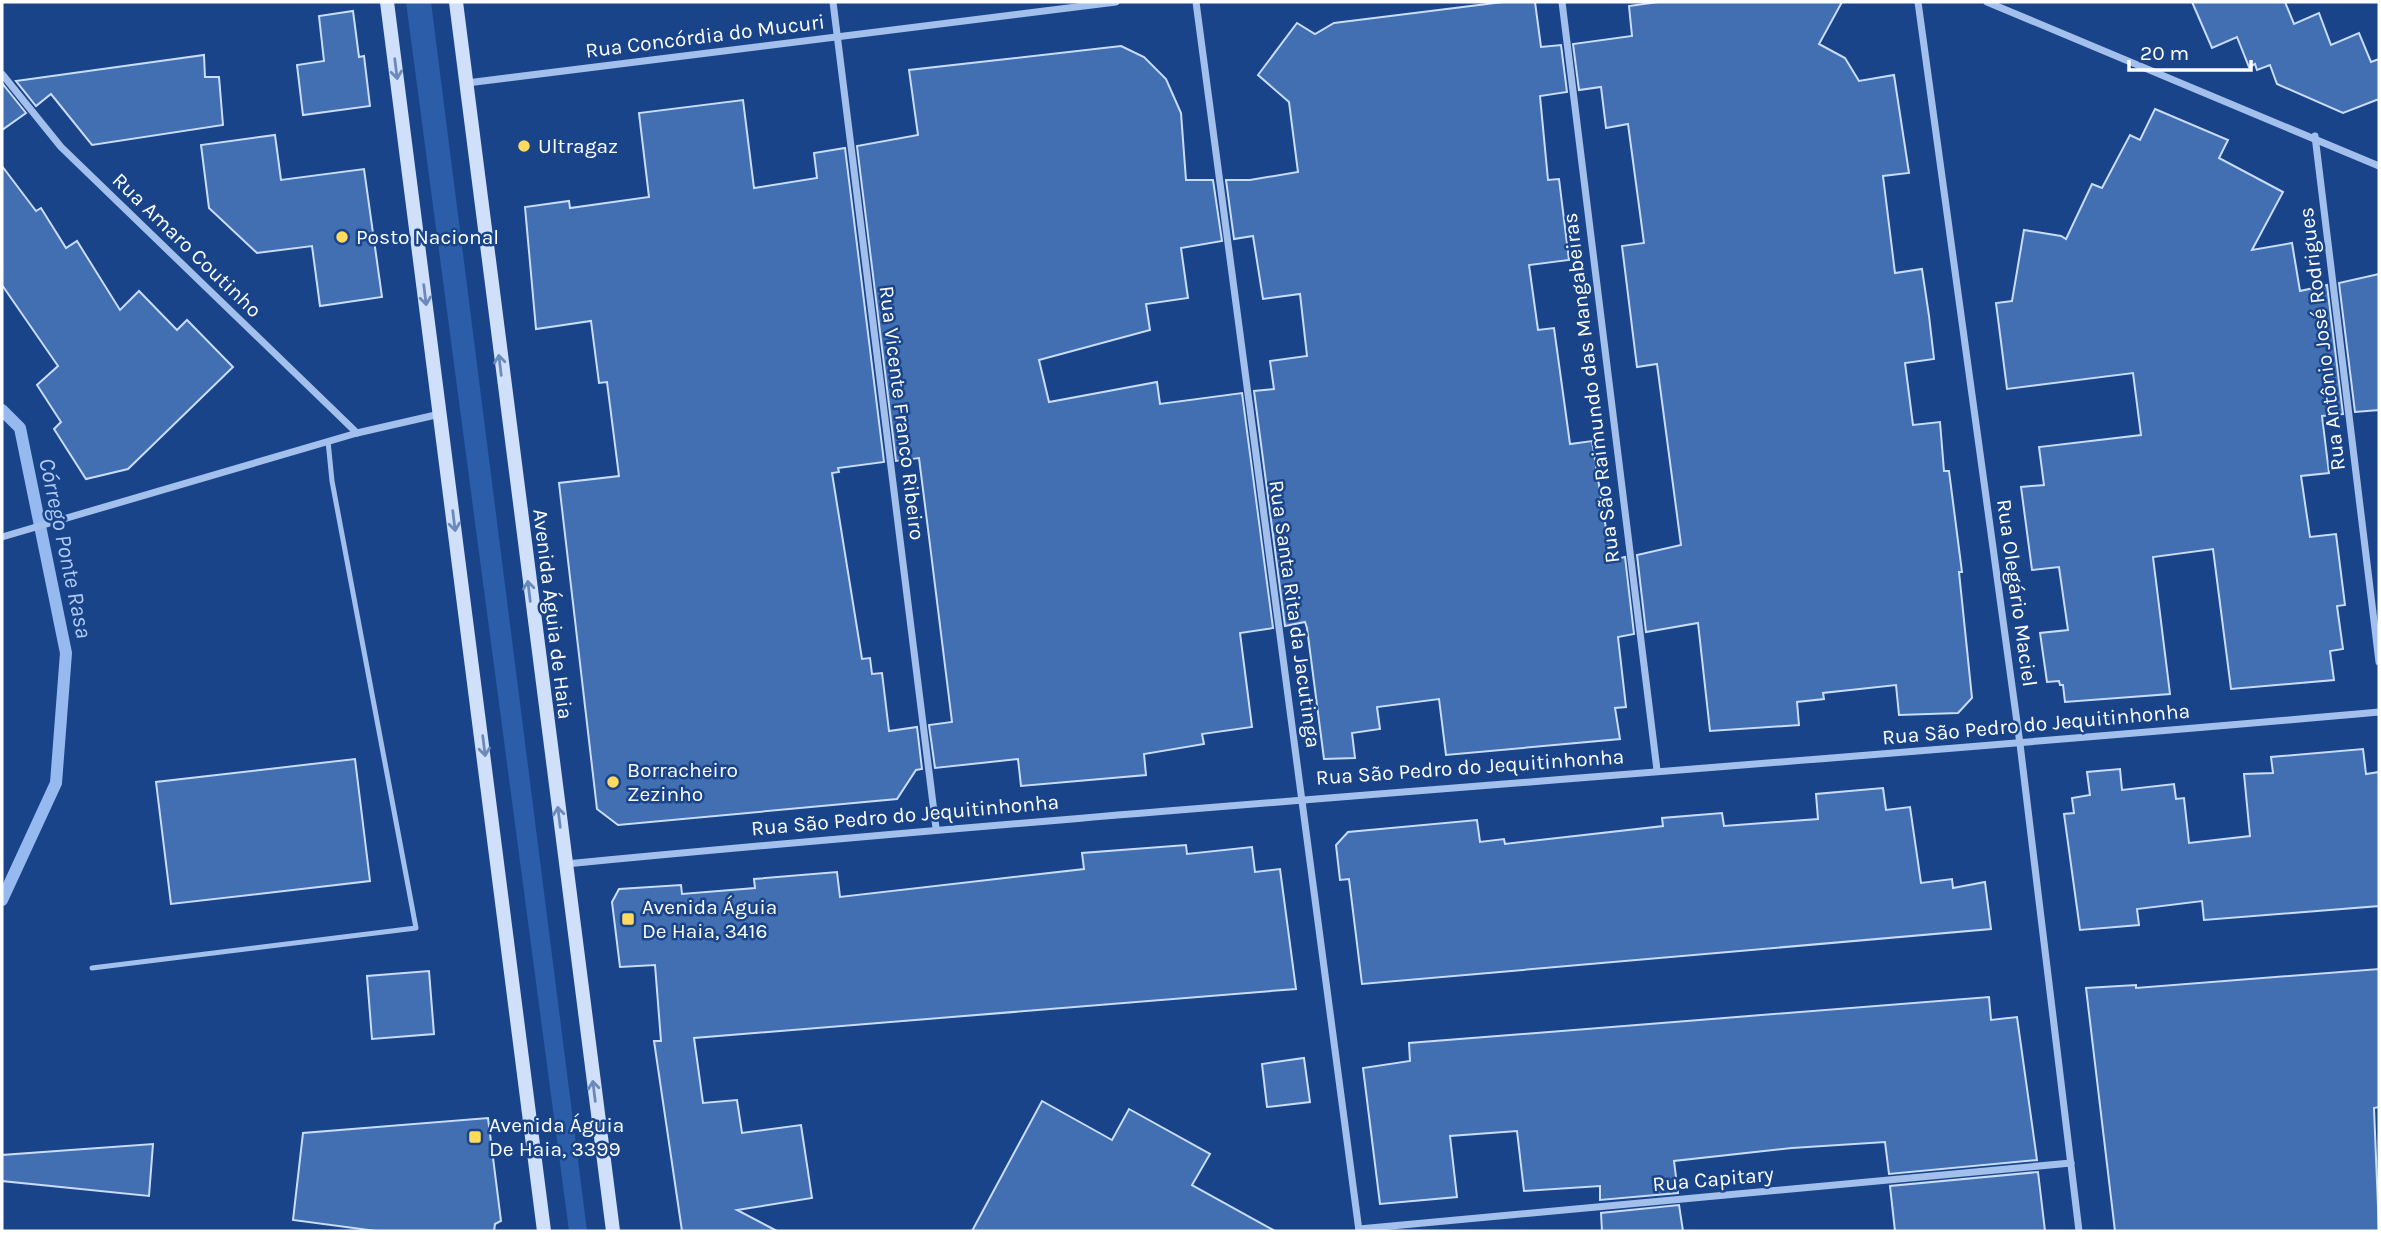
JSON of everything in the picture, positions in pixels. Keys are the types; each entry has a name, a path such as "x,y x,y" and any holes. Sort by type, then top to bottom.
{"main road":[{"path":"387,2 544,1231"},
{"name":"Avenida Águia de Haia","path":"456,2 613,1231"}],"street":[{"name":"Rua Vicente Franco Ribeiro","path":"833,2 936,828"},
{"name":"Rua Concórdia do Mucuri","path":"466,83 1116,2"},
{"name":"Rua Santa Rita da Jacutinga","path":"1196,2 1359,1230"},
{"name":"Rua São Raimundo das Mangabeiras","path":"1562,2 1657,770"},
{"name":"Rua Olegário Maciel","path":"1918,2 2020,744 2079,1231"},
{"path":"1987,2 2315,136 2379,166"},
{"name":"Rua Amaro Coutinho","path":"2,74 61,147 357,433"},
{"name":"Rua Antônio José Rodrigues","path":"2315,136 2379,662"},
{"path":"2,537 328,441 440,414"},
{"name":"Rua São Pedro do Jequitinhonha","path":"565,864 936,828 1657,770 2020,744 2379,712"},
{"name":"Rua Capitary","path":"1359,1230 2071,1163"}],"lane":[{"path":"92,968 416,928 334,491 328,441"}],"shaded area":[{"path":"406,2 431,2 587,1231 569,1231"}],"building":[{"path":"1503,2 1535,2 1541,47 1561,45 1567,92 1540,96 1548,180 1559,179 1569,260 1529,265 1538,330 1554,328 1570,444 1592,441 1611,560 1625,557 1634,634 1618,637 1626,707 1615,708 1620,739 1446,755 1439,699 1377,707 1380,729 1352,733 1355,758 1324,759 1307,628 1305,622 1285,626 1254,391 1274,389 1270,361 1307,356 1300,294 1263,299 1253,236 1234,239 1226,180 1250,180 1298,172 1289,102 1258,75 1297,23 1315,34 1334,23"},
{"path":"1658,2 1842,2 1819,44 1845,58 1859,81 1894,75 1909,173 1883,176 1895,273 1922,269 1929,316 1934,359 1905,363 1913,425 1940,422 1944,471 1949,471 1962,572 1959,572 1972,698 1958,713 1899,715 1896,685 1823,693 1824,699 1797,702 1799,725 1710,731 1698,623 1646,632 1637,555 1681,545 1657,364 1637,367 1622,246 1644,243 1628,124 1606,128 1601,87 1579,90 1573,44 1632,36 1629,6"},
{"path":"2192,2 2285,2 2294,24 2319,13 2331,45 2359,33 2371,62 2379,59 2379,99 2343,113 2277,84 2270,65 2257,70 2255,64 2249,67 2237,37 2212,48"},
{"path":"353,11 359,57 364,56 370,106 303,115 297,65 324,61 319,16"},
{"path":"1121,46 1144,57 1166,79 1181,113 1186,180 1213,180 1222,241 1181,248 1188,298 1146,304 1150,330 1039,360 1049,402 1157,382 1160,404 1242,393 1273,628 1240,633 1252,727 1202,734 1204,744 1144,754 1146,775 1021,786 1018,759 935,768 929,725 952,722 928,529 919,458 896,461 857,146 918,135 909,70"},
{"path":"204,55 205,77 219,77 223,125 92,145 51,94 36,106 16,81"},
{"path":"2,83 26,113 2,130"},
{"path":"743,100 754,188 817,178 814,153 845,148 884,462 838,468 839,472 832,473 862,659 870,658 872,674 882,673 889,731 917,727 922,769 916,770 897,799 618,825 597,809 559,483 619,476 607,382 599,383 591,321 536,329 525,207 569,201 570,208 649,197 639,113"},
{"path":"2155,109 2228,140 2219,158 2283,192 2252,250 2292,243 2300,291 2327,285 2343,414 2322,416 2329,473 2301,476 2310,537 2336,534 2345,605 2337,606 2343,649 2330,651 2334,680 2231,689 2213,549 2153,557 2170,694 2065,702 2063,685 2060,685 2059,681 2047,682 2040,633 2068,630 2059,567 2032,570 2021,487 2044,485 2039,447 2141,435 2133,373 2007,389 1996,303 2012,301 2024,230 2066,239 2092,184 2102,188 2130,135 2140,140"},
{"path":"275,135 281,180 364,169 382,297 320,306 312,246 257,253 209,208 201,145"},
{"path":"2,166 36,211 41,208 66,248 77,241 120,310 139,291 177,330 187,320 233,367 128,469 86,479 54,429 61,422 37,385 58,366 2,285"},
{"path":"2379,274 2379,410 2355,412 2339,283"},
{"path":"2363,749 2366,774 2379,772 2379,906 2204,920 2202,901 2137,909 2139,925 2080,930 2064,814 2074,813 2072,798 2090,795 2087,772 2120,769 2122,790 2174,784 2176,799 2184,798 2189,843 2250,836 2244,774 2273,773 2271,757"},
{"path":"355,759 370,881 171,904 156,782"},
{"path":"1883,788 1886,810 1910,807 1921,883 1952,879 1953,888 1985,882 1991,929 1362,984 1349,879 1340,880 1336,845 1348,832 1477,820 1480,842 1504,839 1505,844 1663,826 1662,818 1722,813 1724,826 1818,819 1816,794"},
{"path":"1186,845 1187,854 1252,847 1255,872 1280,869 1296,989 694,1038 703,1103 737,1100 742,1133 801,1125 812,1198 737,1210 777,1231 682,1231 654,1041 661,1041 655,965 620,967 612,902 619,889 681,885 682,894 755,888 754,879 837,872 840,897 1084,869 1082,853"},
{"path":"2379,969 2379,1107 2374,1108 2379,1231 2115,1231 2086,988 2136,985 2136,988"},
{"path":"429,971 434,1034 372,1039 367,976"},
{"path":"1989,997 1991,1020 2017,1017 2037,1160 1889,1174 1885,1142 1792,1148 1674,1161 1678,1193 1600,1200 1600,1186 1524,1191 1517,1131 1450,1136 1457,1197 1380,1204 1363,1068 1410,1061 1409,1043"},
{"path":"1304,1058 1310,1102 1267,1107 1262,1064"},
{"path":"1042,1101 1112,1140 1129,1109 1210,1154 1192,1185 1275,1231 972,1231"},
{"path":"488,1118 501,1221 495,1224 494,1231 376,1231 293,1220 303,1133"},
{"path":"153,1144 149,1196 2,1181 2,1155"},
{"path":"2038,1172 2045,1231 1895,1231 1890,1186"},
{"path":"1679,1205 1683,1231 1602,1231 1601,1213"}],"waterway":[{"name":"Córrego Ponte Rasa","path":"2,410 20,428 66,653 56,783 2,900"}],"place":[{"name":"Ultragaz","path":"524,146"},
{"name":"Posto Nacional","path":"342,237"},
{"name":"Borracheiro Zezinho","path":"613,782"},
{"name":"Avenida Águia De Haia, 3416","path":"628,919"},
{"name":"Avenida Águia De Haia, 3399","path":"475,1137"}]}
